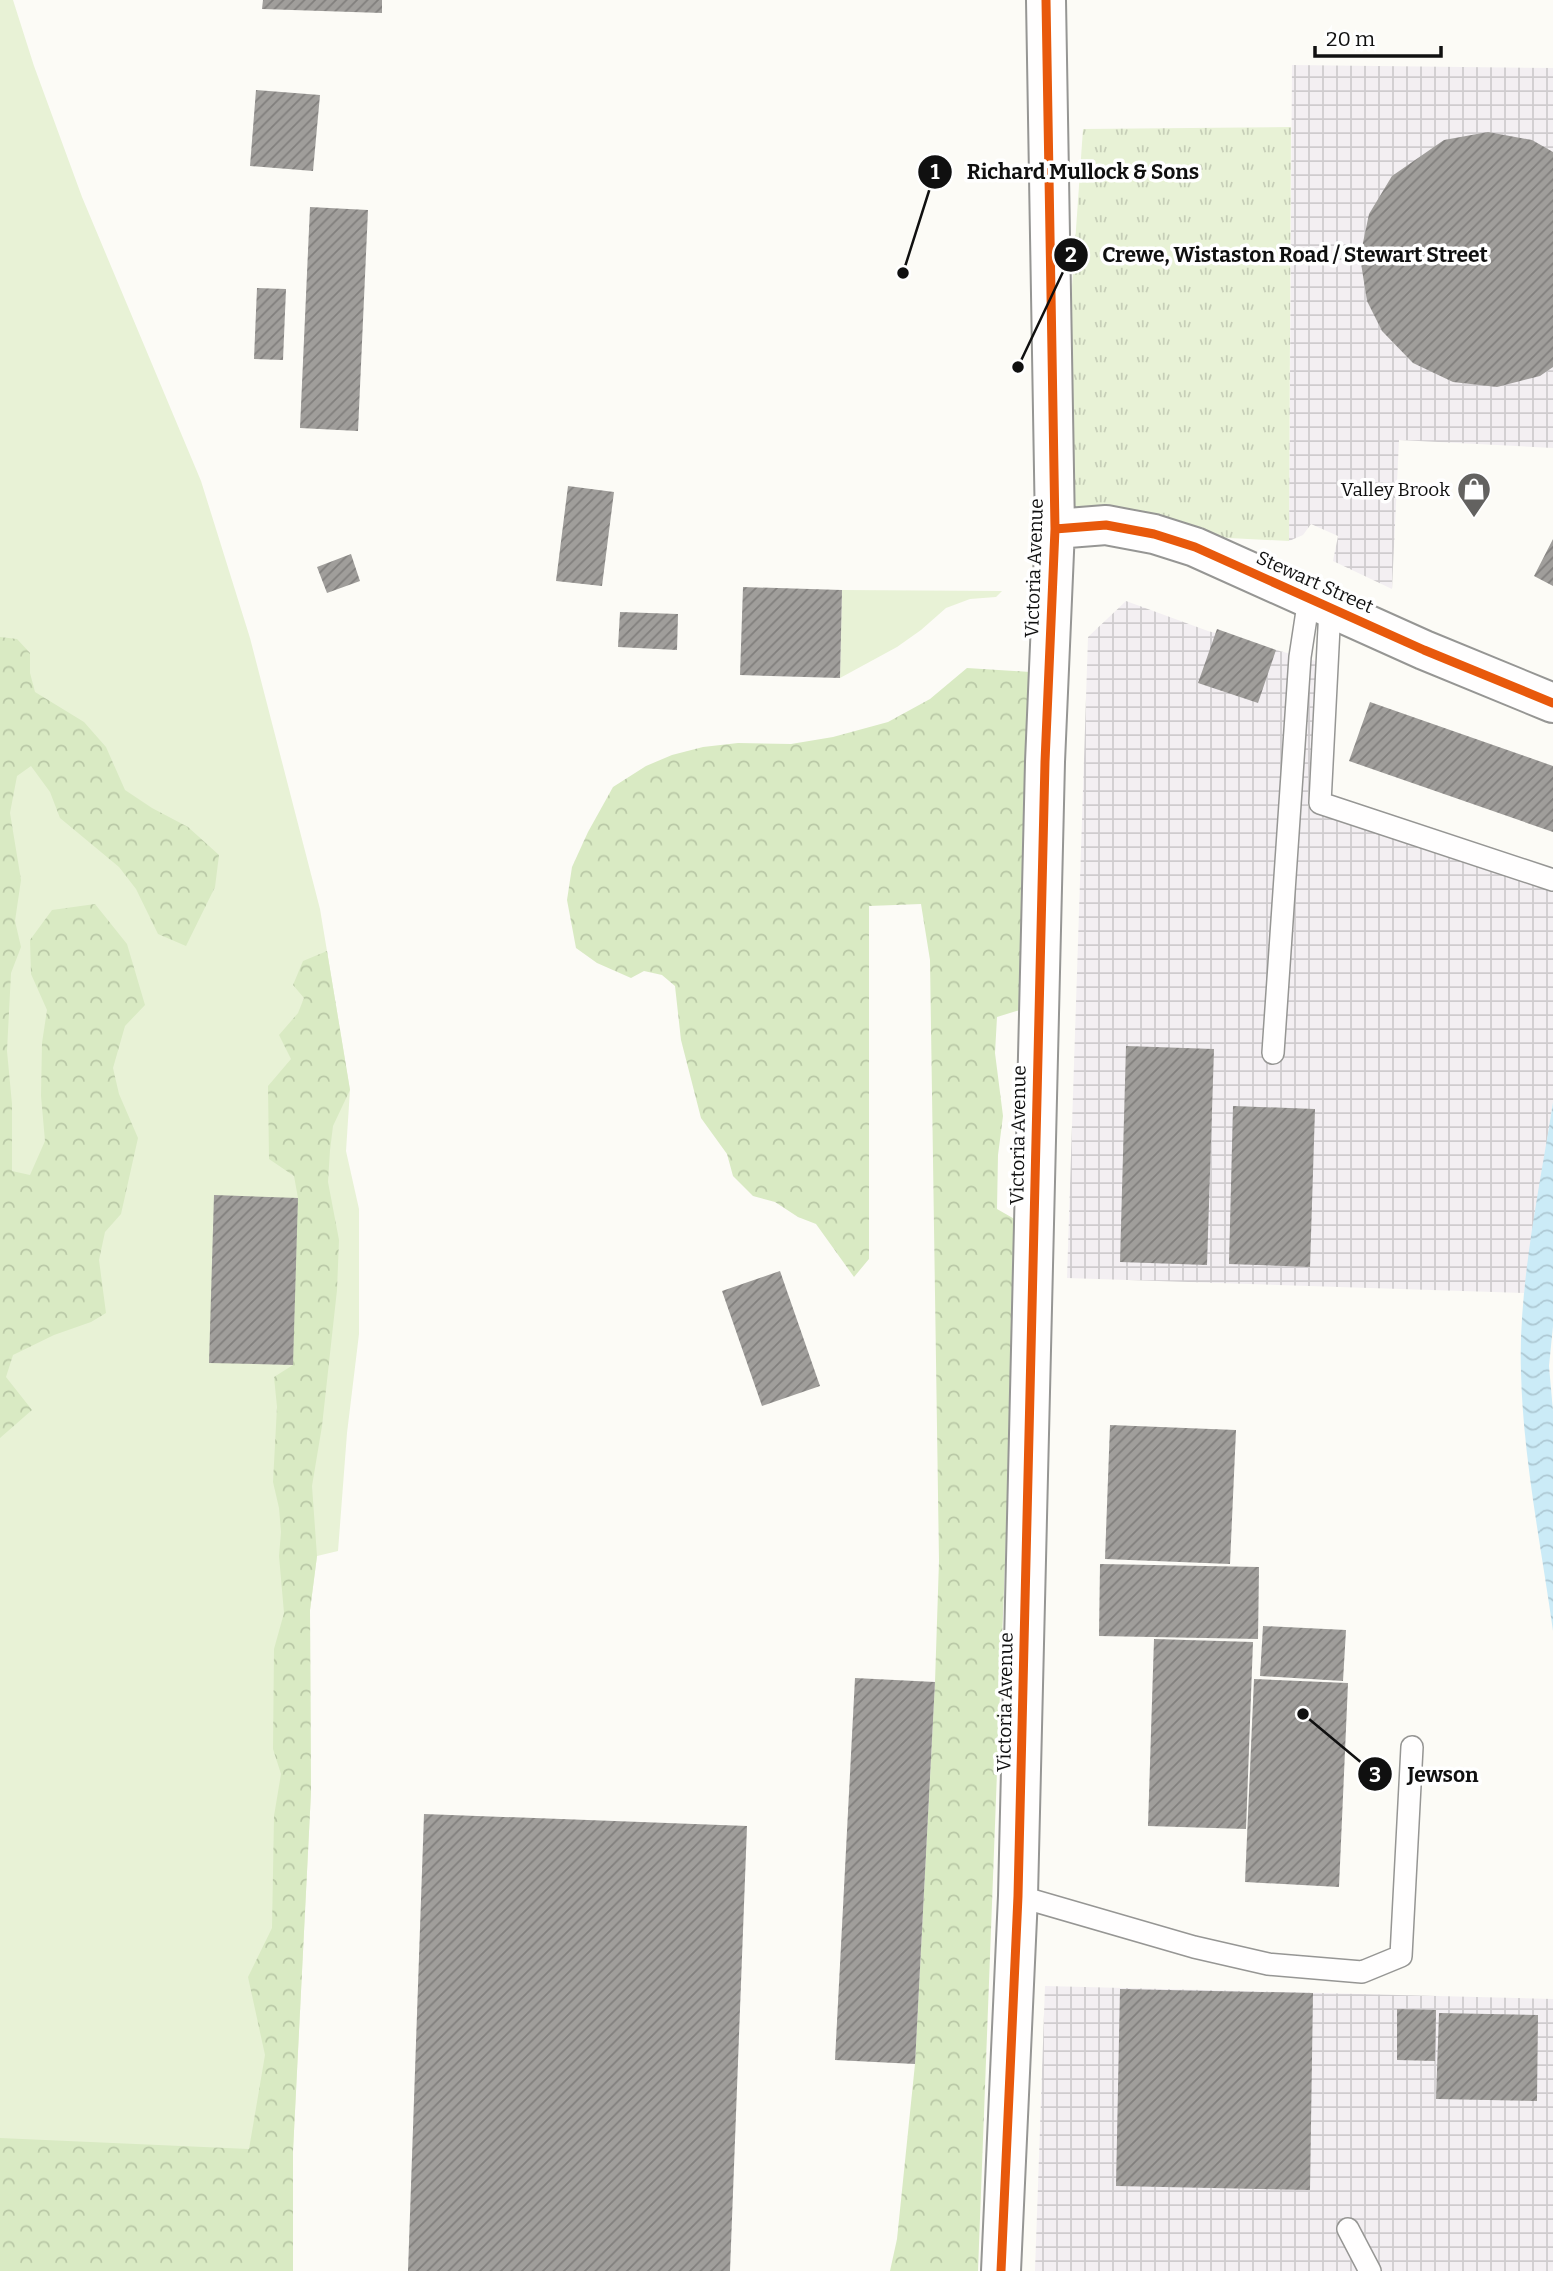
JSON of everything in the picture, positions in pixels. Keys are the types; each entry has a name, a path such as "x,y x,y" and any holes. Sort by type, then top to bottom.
{"street":[{"name":"Victoria Avenue","path":"1001,2271 1018,1895 1043,845 1055,529 1046,0"},
{"name":"Stewart Street","path":"1055,529 1106,524 1154,534 1195,547 1424,650 1553,703"}],"lane":[{"path":"1320,603 1320,803 1553,880"},
{"path":"1273,1053 1300,657 1320,603"},
{"path":"1018,1895 1194,1947 1268,1964 1362,1972 1401,1956 1412,1746"},
{"path":"1348,2229 1370,2271"}],"shaded area":[{"path":"1292,65 1553,68 1553,448 1399,440 1392,589 1333,561 1338,536 1311,524 1303,535 1289,541"},
{"path":"1126,601 1208,631 1316,661 1308,807 1553,889 1553,1102 1524,1293 1067,1278 1088,637"},
{"path":"1045,1986 1553,1999 1553,2271 1035,2271"}],"green space":[{"path":"0,0 13,0 82,197 201,481 250,638 320,909 350,1090 346,1151 359,1209 359,1334 347,1433 338,1551 317,1556 310,1610 311,1792 293,2151 293,2271 0,2271"},
{"path":"1291,127 1289,541 1055,529 1083,129"},
{"path":"842,590 1002,591 996,597 970,599 946,608 897,647 840,678"},
{"path":"0,637 17,639 30,653 30,673 35,692 84,722 106,747 125,790 188,827 219,855 215,887 186,946 158,934 136,889 119,867 60,818 50,792 31,766 17,776 10,813 21,880 15,921 21,947 11,973 7,1051 12,1104 12,1171 30,1175 45,1141 41,1096 42,1043 47,1010 31,974 30,940 52,910 95,904 127,944 145,1005 125,1026 113,1068 119,1094 138,1138 121,1214 105,1232 99,1260 106,1313 13,1355 6,1377 32,1410 0,1438"},
{"path":"967,668 1030,672 1023,1009 997,1017 995,1053 1003,1116 998,1155 997,1209 1018,1221 978,2271 890,2271 897,2239 915,2064 939,1561 930,960 921,904 869,906 869,1259 854,1277 816,1224 798,1217 775,1202 753,1196 733,1176 727,1154 701,1118 681,1040 675,986 662,975 644,971 631,978 597,963 576,948 567,900 572,867 613,787 646,766 672,755 703,747 738,743 791,744 833,737 888,722 930,699"},
{"path":"327,951 350,1090 333,1126 330,1150 328,1182 339,1240 337,1290 322,1426 312,1486 317,1556 310,1610 311,1792 293,2151 293,2271 0,2271 0,2138 249,2149 265,2055 248,1977 272,1928 274,1816 281,1774 273,1749 274,1649 284,1613 279,1556 279,1508 273,1482 277,1407 274,1377 293,1365 298,1198 294,1176 269,1159 268,1086 291,1059 279,1035 298,1013 304,998 293,985 303,961"}],"water":[{"path":"1553,1102 1553,1326 1549,1366 1553,1411 1553,1631 1525,1437 1521,1339 1526,1271"}],"building":[{"path":"263,0 382,0 382,13 262,9"},
{"path":"256,90 320,95 313,171 250,166"},
{"path":"1488,132 1532,140 1553,152 1553,367 1540,376 1497,387 1453,382 1413,363 1382,331 1367,301 1360,257 1369,214 1392,176 1444,140"},
{"path":"310,207 368,210 358,431 300,428"},
{"path":"257,288 286,289 283,360 254,359"},
{"path":"568,486 614,492 602,586 556,581"},
{"path":"1553,539 1553,586 1534,576"},
{"path":"351,554 360,581 327,593 317,567"},
{"path":"743,587 842,590 840,678 740,675"},
{"path":"620,612 678,614 677,650 618,647"},
{"path":"1217,629 1276,650 1258,703 1198,683"},
{"path":"1370,702 1553,766 1553,832 1349,761"},
{"path":"1126,1046 1214,1049 1207,1265 1120,1262"},
{"path":"1233,1106 1315,1109 1310,1267 1229,1264"},
{"path":"214,1195 298,1198 293,1365 209,1363"},
{"path":"780,1271 820,1386 762,1406 722,1291"},
{"path":"1110,1425 1236,1430 1230,1564 1105,1559"},
{"path":"1100,1564 1259,1567 1258,1639 1099,1636"},
{"path":"1263,1626 1346,1630 1343,1681 1260,1676"},
{"path":"1154,1639 1253,1642 1246,1829 1148,1826"},
{"path":"855,1678 935,1682 915,2064 835,2060"},
{"path":"1254,1679 1348,1683 1339,1887 1245,1882"},
{"path":"424,1814 747,1826 730,2271 408,2271"},
{"path":"1120,1989 1313,1993 1310,2190 1116,2186"},
{"path":"1397,2009 1436,2010 1435,2061 1397,2060"},
{"path":"1439,2013 1538,2015 1537,2101 1436,2099"}],"cycle path":[{"path":"1001,2271 1018,1896 1045,762 1055,529 1046,0"},
{"path":"1055,529 1106,525 1154,534 1195,547 1424,650 1553,703"}],"place":[{"name":"Richard Mullock & Sons","path":"903,273"},
{"name":"Crewe, Wistaston Road / Stewart Street","path":"1018,367"},
{"name":"Valley Brook","path":"1474,519"},
{"name":"Jewson","path":"1303,1714"}]}
